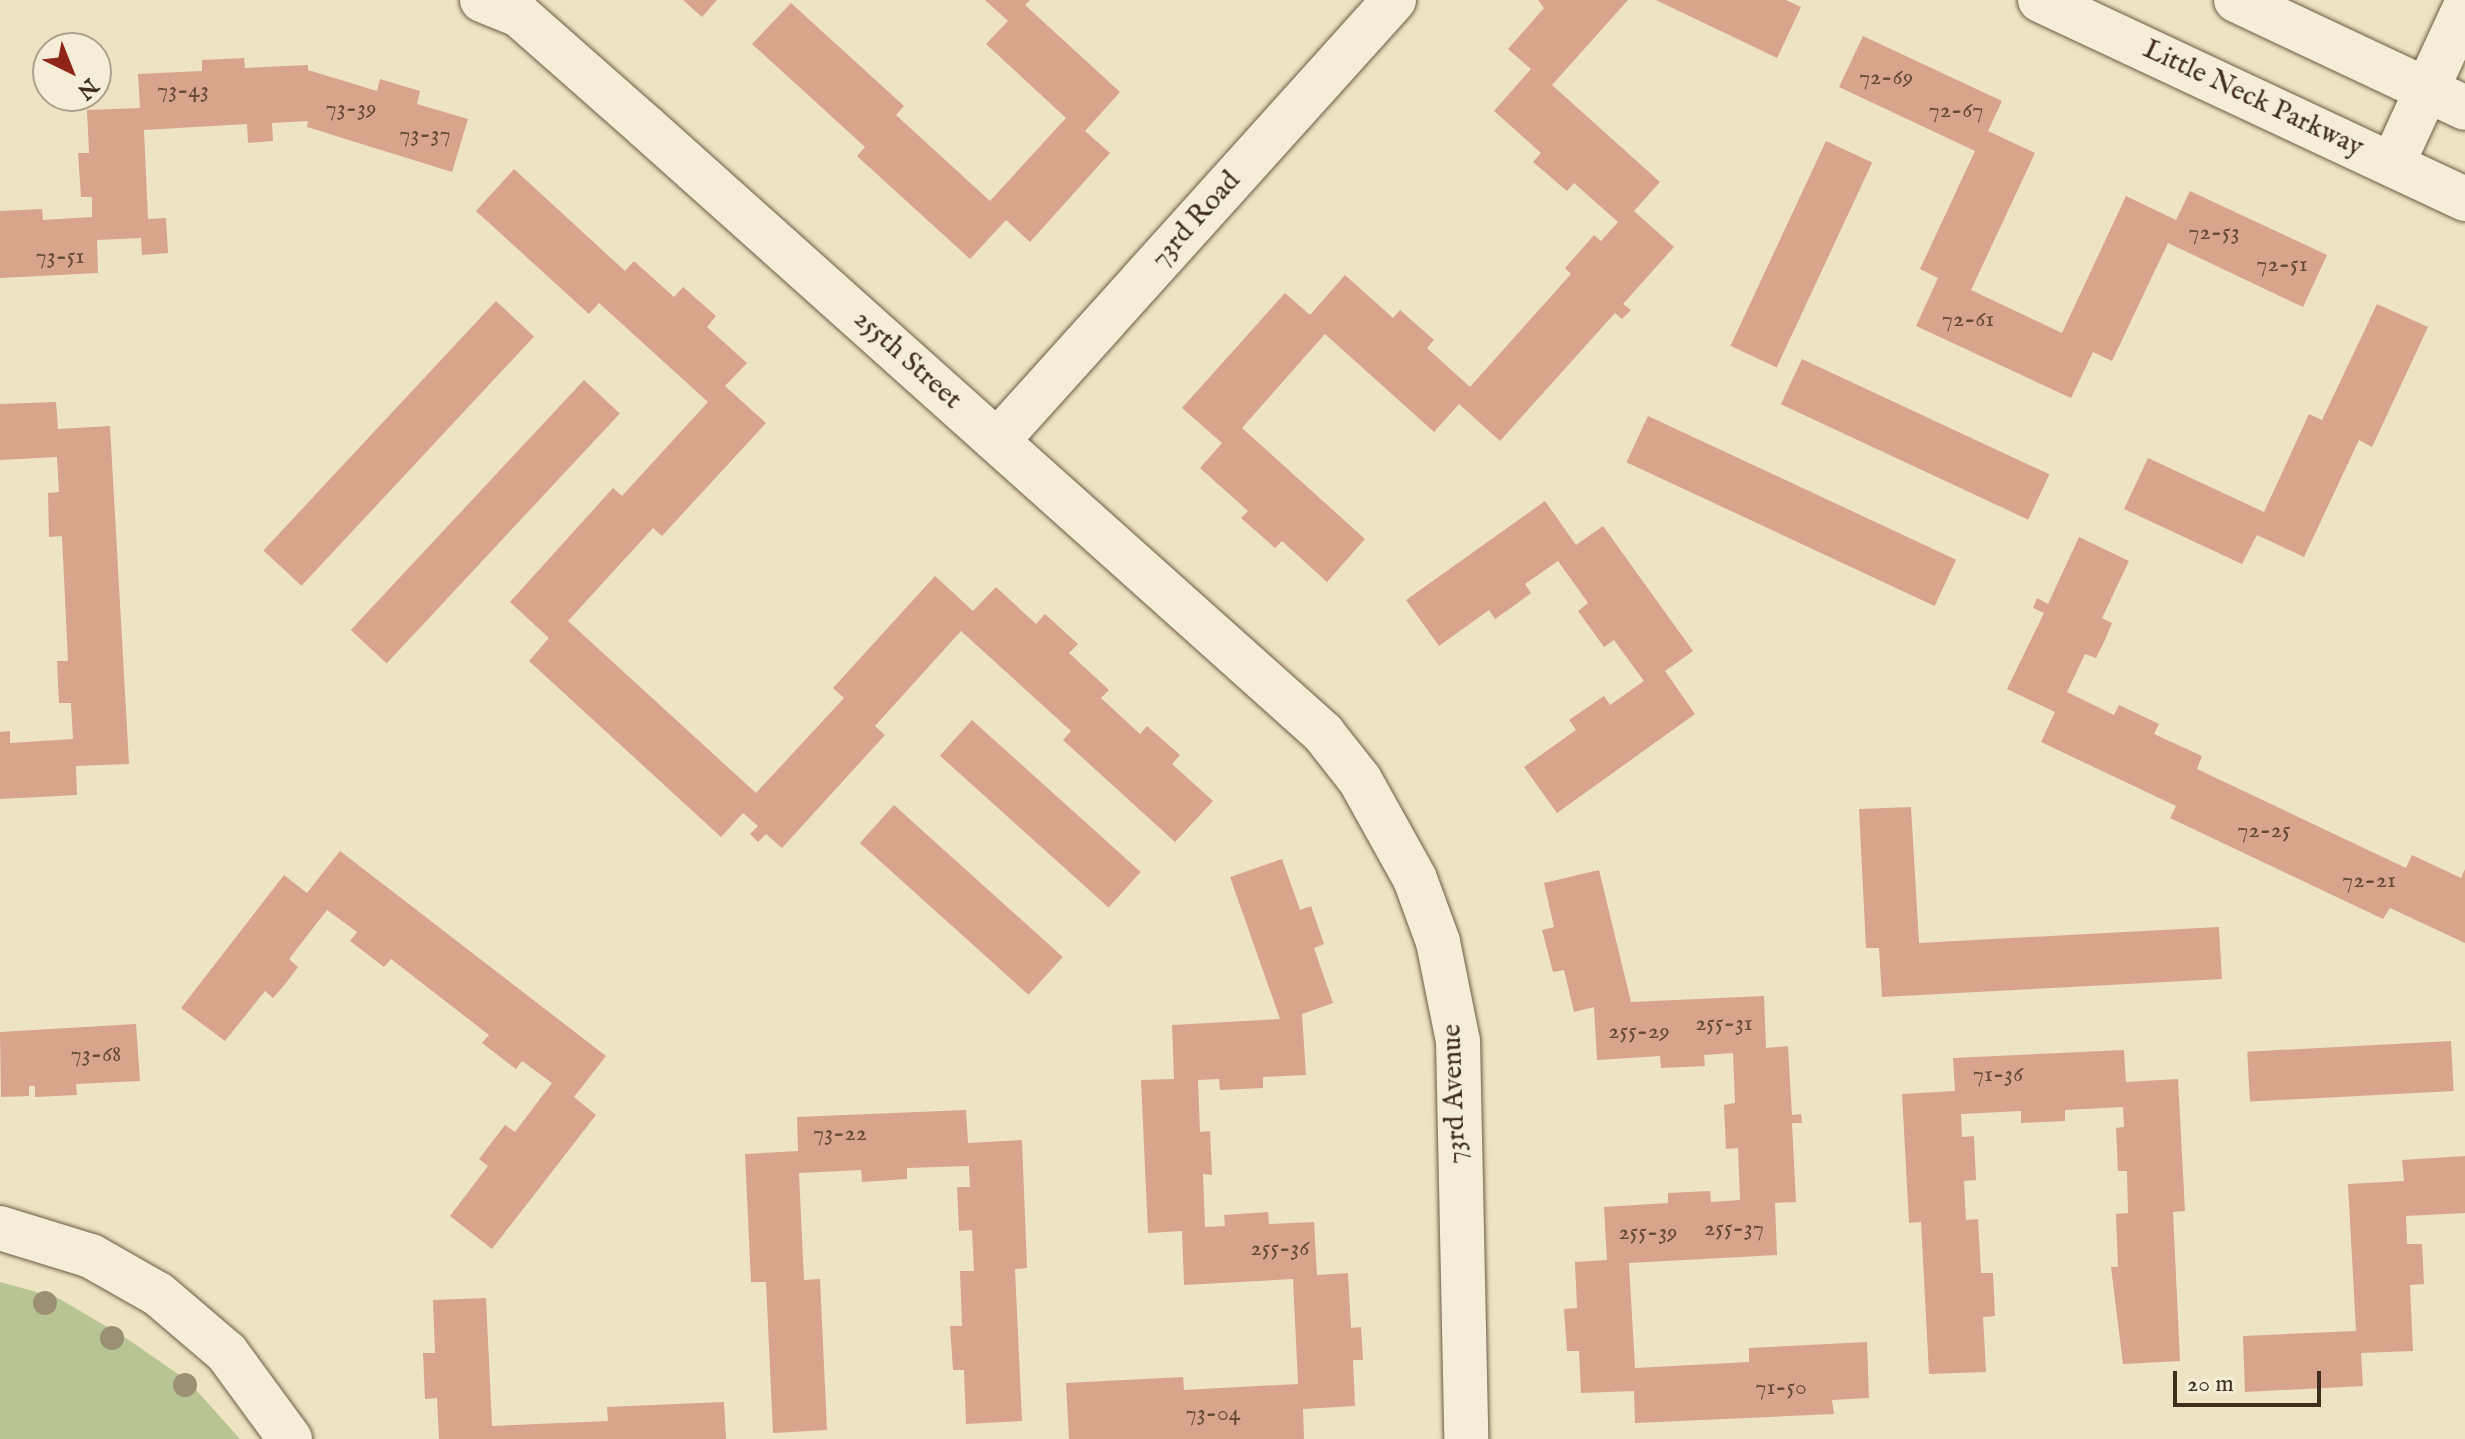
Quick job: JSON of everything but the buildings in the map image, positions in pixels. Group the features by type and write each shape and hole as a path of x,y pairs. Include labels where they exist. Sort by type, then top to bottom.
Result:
{"street":[{"name":"255th Street","path":"482,0 519,15 1323,733"},
{"name":"73rd Road","path":"998,440 1394,0"},
{"name":"Little Neck Parkway","path":"2040,0 2465,199"},
{"path":"2236,0 2465,108"},
{"path":"2393,163 2465,7"},
{"name":"73rd Avenue","path":"1323,733 1360,780 1415,879 1438,942 1458,1041 1466,1439"},
{"path":"0,1228 91,1256 158,1294 227,1353 290,1439"}],"green space":[{"path":"0,1282 58,1298 126,1338 188,1381 240,1439 0,1439"}]}
